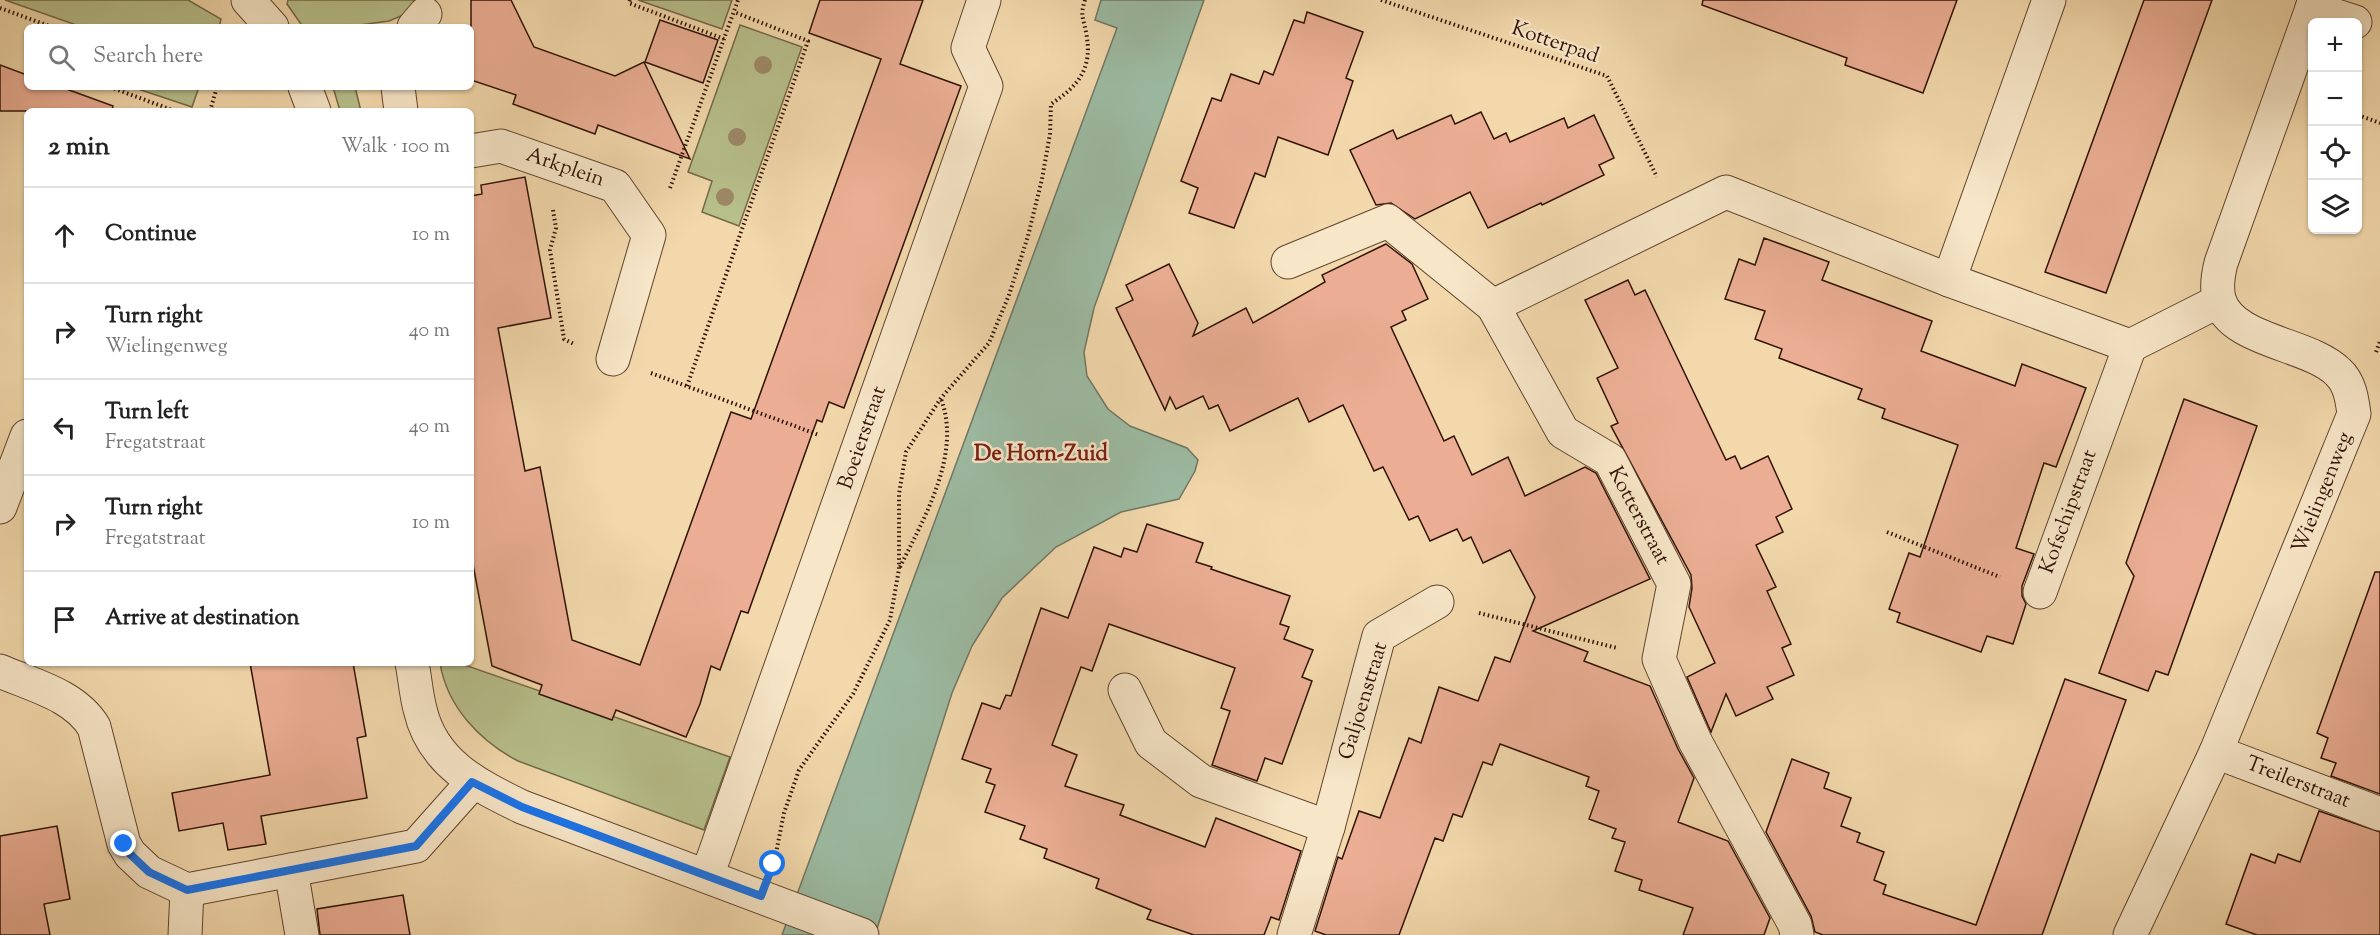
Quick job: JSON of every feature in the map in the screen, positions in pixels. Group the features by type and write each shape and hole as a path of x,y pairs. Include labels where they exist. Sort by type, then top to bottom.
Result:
{"street":[{"path":"248,0 269,24"},
{"name":"Boeierstraat","path":"707,876 986,86 968,48 984,0"},
{"path":"1949,280 2049,0"},
{"path":"1493,306 1726,192 1949,280 2130,346 2219,301 2217,282 2221,263 2314,4 2345,18"},
{"path":"2362,25 2380,31"},
{"path":"306,90 313,108"},
{"path":"398,90 401,108"},
{"name":"Arkplein","path":"474,150 501,146 615,186 649,236"},
{"name":"Kotterstraat","path":"1288,262 1388,221 1493,306 1563,432 1610,460 1674,584 1659,659"},
{"path":"613,359 649,236"},
{"name":"Wielingenweg","path":"2130,935 2216,752 2355,414 2351,392 2340,373 2323,360 2246,329 2229,316 2219,301"},
{"name":"Kofschipstraat","path":"2040,592 2130,346"},
{"path":"0,507 24,444"},
{"name":"Galjoenstraat","path":"1294,935 1328,827 1379,636 1437,602"},
{"path":"1659,659 1695,741 1795,925 1797,935"},
{"path":"413,666 420,710 429,735 447,760 472,782 522,807 862,935"},
{"path":"0,671 68,700 87,715 94,727 122,836 130,854 149,872 187,890 416,846 472,782"},
{"path":"1125,690 1151,743 1201,781 1328,827"},
{"name":"Treilerstraat","path":"2216,752 2380,814"},
{"path":"291,870 302,935"},
{"path":"185,935 187,890"}],"path":[{"path":"630,0 629,3 724,39"},
{"path":"649,236 678,170 738,0"},
{"path":"770,900 773,864 784,813 799,770 853,694 890,620 898,569 898,494 906,452 941,398 989,343 1009,295 1028,236 1042,179 1050,134 1051,104 1073,89 1087,63 1089,48 1080,13 1085,0"},
{"name":"Kotterpad","path":"1381,0 1607,76 1676,216"},
{"path":"0,8 44,24"},
{"path":"687,386 808,41 734,12"},
{"path":"118,90 167,108"},
{"path":"211,108 216,90"},
{"path":"2362,116 2380,123"},
{"path":"545,161 556,228 550,250 564,339 859,450"},
{"path":"898,569 924,519 941,473 948,426 941,398"},
{"name":"Kofschipstraat","path":"1887,532 2040,592"},
{"path":"1437,602 1659,659"}],"shaded area":[{"path":"5,0 188,0 221,19 220,24 73,24"},
{"path":"288,0 421,0 418,9 389,21 367,24 301,24 287,4"},
{"path":"638,0 732,0 722,29"},
{"path":"1101,0 1204,0 1094,308 1084,352 1087,376 1108,409 1130,426 1187,448 1198,460 1195,471 1179,499 1121,512 1056,547 1002,598 972,646 952,693 875,935 782,935 1117,28 1095,20"},
{"path":"740,25 802,47 739,226 702,212 712,181 688,172"},
{"path":"141,90 198,90 192,107"},
{"path":"334,90 356,90 360,108 339,108"},
{"path":"441,666 468,666 730,757 704,830 518,761 504,753 478,733 467,721 450,694"}],"building":[{"path":"471,0 511,0 534,47 615,76 644,62 690,159 598,125 595,134 513,104 516,95 474,81 474,24 471,24"},
{"path":"820,0 923,0 900,64 961,86 844,408 829,402 822,422 817,420 748,613 741,611 720,670 711,666 700,704 686,737 616,710 612,720 539,694 542,685 492,666 474,570 474,195 482,194 481,185 525,177 551,318 498,328 525,471 540,467 572,640 640,665 731,412 751,419 881,59 809,33"},
{"path":"1703,0 1957,0 1923,93 1845,65 1847,58 1702,5"},
{"path":"2144,0 2212,0 2106,293 2045,272"},
{"path":"1307,12 1363,32 1346,78 1353,81 1328,155 1278,137 1265,177 1255,173 1234,228 1189,213 1198,188 1181,181 1212,98 1221,101 1231,74 1259,84 1264,71 1273,75 1294,20 1304,23"},
{"path":"660,20 718,40 703,83 645,62"},
{"path":"0,65 24,74 24,90 69,90 113,106 113,108 24,108 24,111 0,111"},
{"path":"1481,112 1494,139 1506,133 1510,142 1564,118 1568,128 1594,115 1614,158 1599,165 1604,175 1488,228 1470,192 1415,219 1391,203 1376,205 1350,150 1393,130 1397,139 1451,115 1455,124"},
{"path":"1764,238 1829,262 1822,280 1932,321 1921,351 2015,386 2022,364 2086,388 2056,467 2044,463 2016,548 2034,554 2022,586 2022,596 2026,604 2013,644 1987,636 1981,652 1897,622 1900,613 1889,609 1909,553 1920,557 1958,445 1882,418 1885,409 1858,399 1862,389 1779,358 1782,349 1755,339 1765,311 1725,299 1739,259 1755,265"},
{"path":"1386,244 1412,264 1428,299 1402,311 1406,320 1391,327 1444,441 1454,436 1472,475 1508,457 1525,496 1585,467 1596,473 1650,579 1533,631 1588,652 1584,661 1650,686 1678,749 1694,778 1678,822 1728,841 1770,918 1764,935 1683,935 1693,908 1639,890 1642,880 1615,871 1625,842 1612,838 1616,829 1589,819 1599,791 1586,786 1589,777 1500,744 1492,765 1483,762 1462,817 1453,814 1443,841 1435,838 1399,935 1326,935 1315,931 1338,857 1342,859 1359,811 1380,818 1409,738 1421,743 1439,687 1478,701 1495,657 1510,662 1535,597 1510,550 1483,563 1471,537 1463,541 1457,529 1430,541 1418,516 1409,520 1383,467 1374,471 1343,405 1309,422 1298,398 1230,431 1218,405 1209,409 1203,396 1176,409 1170,397 1165,410 1116,308 1133,300 1126,285 1169,264 1198,323 1193,336 1246,308 1253,323 1325,282 1322,275"},
{"path":"1628,280 1635,295 1645,290 1726,460 1735,456 1741,469 1768,456 1792,509 1776,517 1783,532 1756,545 1776,587 1767,591 1791,644 1782,648 1794,675 1767,687 1773,699 1736,716 1726,694 1711,732 1687,677 1715,663 1689,607 1692,588 1691,575 1611,426 1618,423 1597,378 1618,368 1585,300"},
{"path":"2184,399 2257,426 2168,675 2156,671 2148,691 2099,673 2134,576 2126,563"},
{"path":"1147,524 1203,543 1196,562 1290,596 1280,624 1289,627 1284,639 1313,650 1302,677 1312,681 1282,764 1265,758 1257,781 1212,765 1230,711 1221,708 1235,668 1109,624 1092,671 1081,667 1052,745 1077,755 1065,786 1124,805 1120,815 1205,847 1216,818 1301,851 1279,920 1271,917 1264,935 1194,935 1147,919 1151,910 1096,888 1099,879 1044,858 1047,849 1020,839 1025,826 985,812 995,785 986,782 991,769 962,759 982,703 1000,709 1006,695 1011,696 1041,608 1068,618 1094,547 1121,557 1124,548 1137,552"},
{"path":"2375,572 2380,572 2380,794 2331,776 2336,763 2321,758 2328,738 2317,733"},
{"path":"251,666 354,666 366,736 357,738 367,798 261,816 266,844 228,850 223,823 179,831 172,793 270,775"},
{"path":"2065,679 2126,700 2042,935 1823,935 1815,932 1811,916 1766,832 1792,759 1829,773 1824,788 1851,798 1841,826 1860,833 1857,842 1884,852 1874,880 1886,885 1883,894 1976,925"},
{"path":"2319,811 2380,832 2380,935 2257,935 2226,924 2251,854 2275,863 2278,854 2300,862"},
{"path":"57,826 70,899 44,904 50,935 0,935 0,836"},
{"path":"403,895 410,935 320,935 317,909"}],"district":[{"name":"De Horn-Zuid","path":"1041,455"}],"route":[{"path":"124,844 130,854 149,872 187,890 416,846 472,782 522,807 761,896 773,864"}]}
